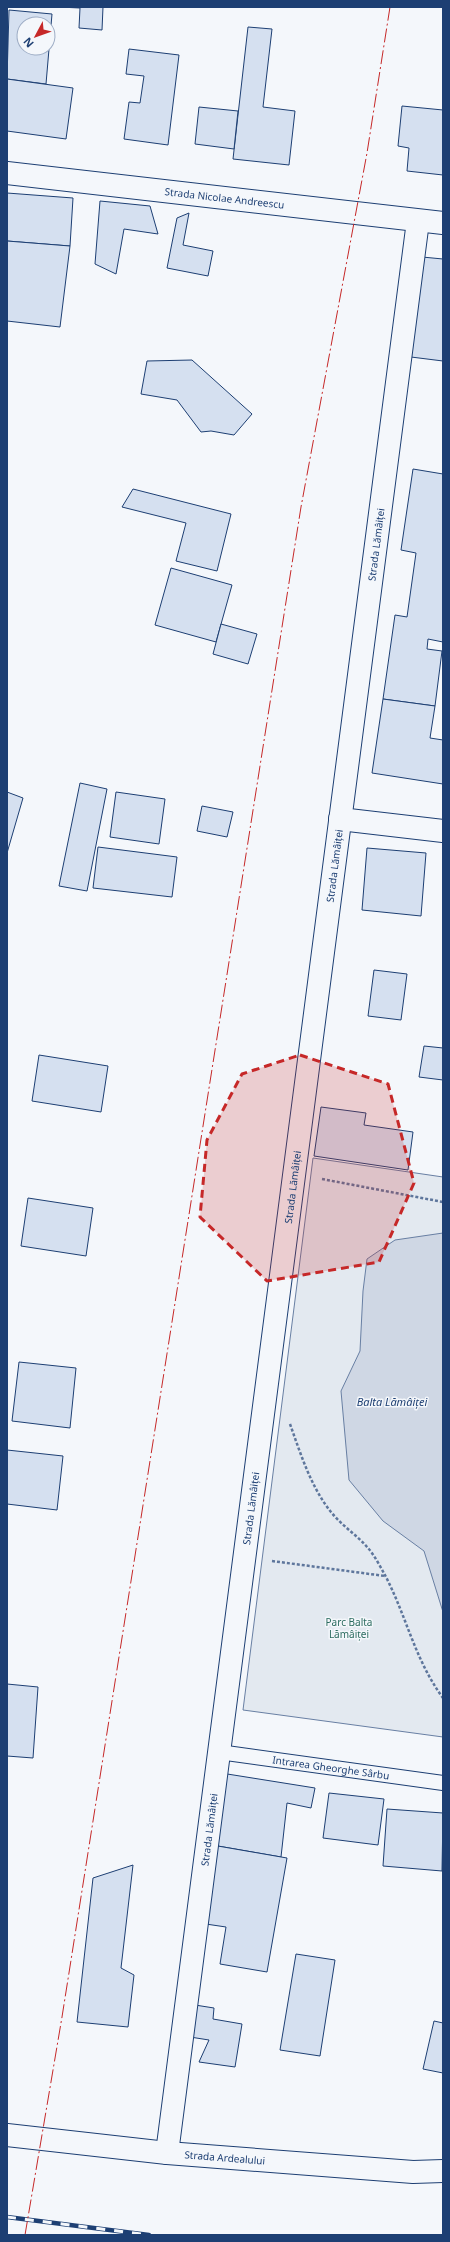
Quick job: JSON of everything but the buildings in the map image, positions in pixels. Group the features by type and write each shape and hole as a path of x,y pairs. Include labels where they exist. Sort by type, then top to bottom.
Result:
{"street":[{"name":"Strada Nicolae Andreescu","path":"7,173 443,223"},
{"name":"Strada Lămâiței","path":"167,2153 418,221"},
{"path":"340,819 443,831"},
{"name":"Strada Ardealului","path":"7,2135 167,2153 413,2172 443,2171"}],"lane":[{"name":"Intrarea Gheorghe Sârbu","path":"219,1752 443,1783"}],"path":[{"path":"294,1173 443,1202"},
{"path":"288,1418 303,1461 320,1497 332,1513 369,1549 386,1576 407,1624 417,1655 443,1698"},
{"path":"244,1557 386,1576"}],"highlighted area":[{"path":"300,1055 388,1084 414,1183 379,1262 267,1281 200,1217 207,1140 242,1074"}],"green space":[{"name":"Parc Balta Lămâiței","path":"313,1158 443,1177 443,1737 243,1710"}],"water":[{"name":"Balta Lămâiței","path":"443,1233 443,1612 424,1551 383,1521 349,1480 341,1391 360,1351 363,1291 367,1259 395,1240"}],"railway":[{"path":"7,2217 149,2235"}],"power":[{"path":"25,2235 62,2017 301,507 367,153 390,7"}]}
